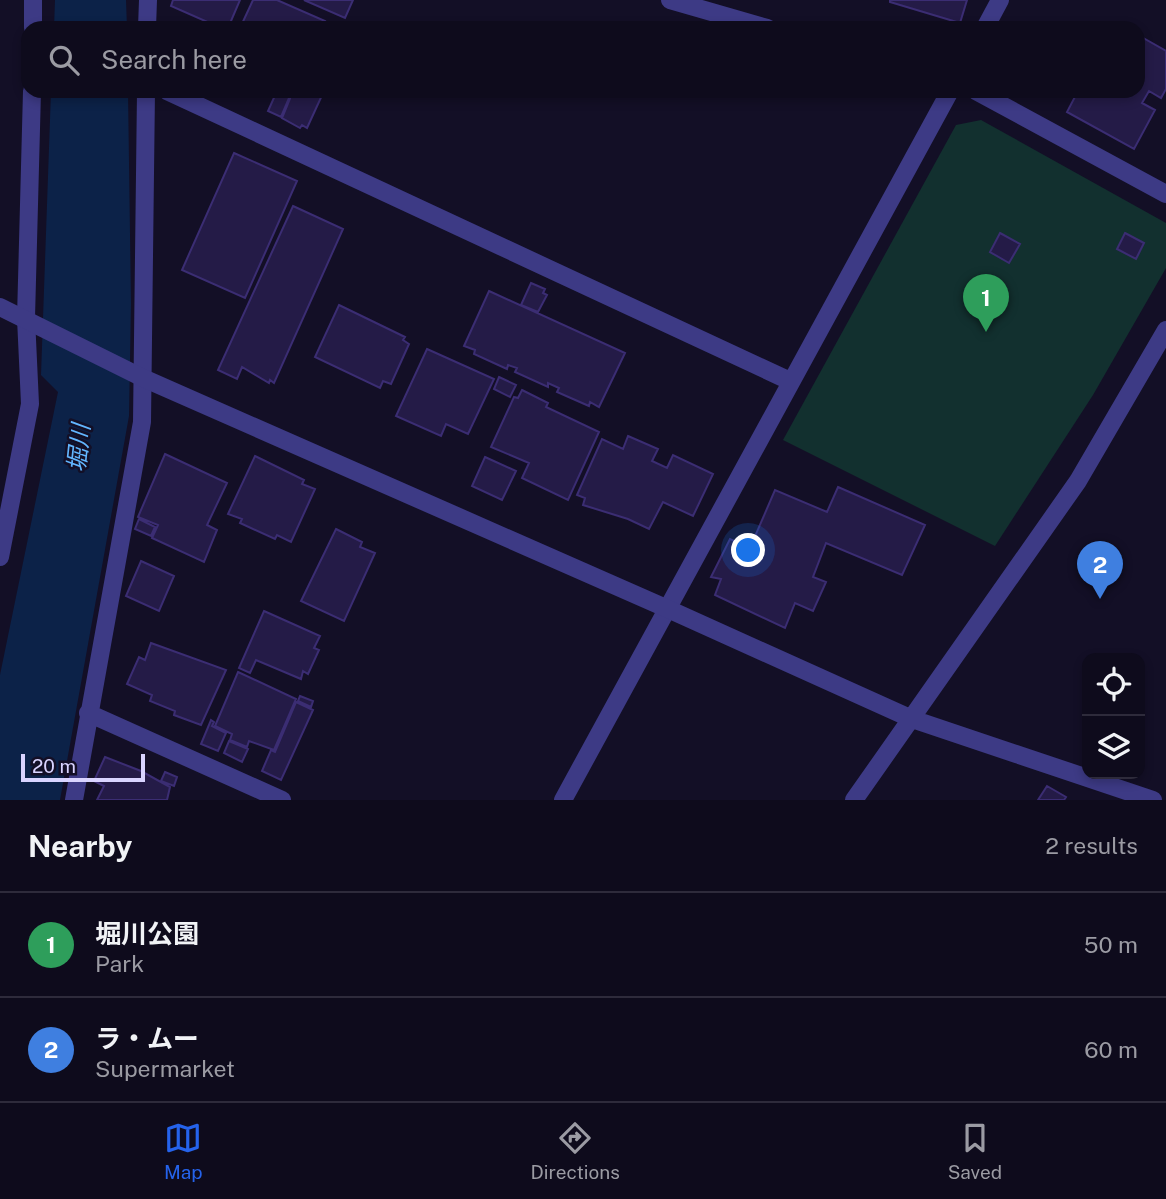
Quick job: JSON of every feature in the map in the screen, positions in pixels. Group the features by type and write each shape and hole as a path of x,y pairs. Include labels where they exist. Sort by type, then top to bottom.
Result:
{"street":[{"path":"33,0 33,21"},
{"path":"147,21 148,0"},
{"path":"670,0 743,21"},
{"path":"989,21 1000,0"},
{"path":"0,557 30,404 26,318 32,98"},
{"path":"74,800 142,422 146,98"},
{"path":"182,98 790,381"},
{"path":"563,800 946,98"},
{"path":"989,98 1166,194"},
{"path":"0,307 143,378 912,719 1153,800"},
{"path":"854,800 1078,481 1166,330"},
{"path":"88,713 282,800"}],"green space":[{"path":"981,120 1166,223 1166,268 1093,395 995,546 783,440 956,125"}],"water":[{"path":"55,0 126,0 127,21 54,21"},
{"name":"堀川","path":"51,98 128,98 131,304 129,416 60,800 0,800 0,675 58,392 41,375"}],"building":[{"path":"173,0 240,0 231,21 205,21 171,6"},
{"path":"253,0 277,0 325,21 243,21"},
{"path":"304,0 353,0 345,18"},
{"path":"890,0 967,0 961,21"},
{"path":"1145,39 1166,51 1166,89 1161,98 1149,91 1145,98"},
{"path":"274,98 289,98 281,117 268,111"},
{"path":"290,98 321,98 307,128 302,125 300,128 282,118"},
{"path":"1074,98 1145,98 1142,103 1155,110 1134,149 1067,112"},
{"path":"234,153 297,181 245,298 182,270"},
{"path":"293,206 343,229 274,383 270,380 269,383 242,367 237,379 218,370"},
{"path":"1000,233 1020,244 1009,263 990,252"},
{"path":"1125,233 1144,243 1136,259 1117,249"},
{"path":"531,283 545,289 543,293 547,295 538,312 521,305"},
{"path":"489,291 625,353 599,407 590,402 589,406 557,392 559,388 548,383 548,387 515,372 517,368 508,365 507,369 474,354 475,350 464,346"},
{"path":"339,305 405,337 403,340 409,344 391,384 383,381 380,388 315,357"},
{"path":"427,349 494,379 468,434 446,424 441,436 396,416"},
{"path":"499,377 516,385 510,397 494,389"},
{"path":"522,390 548,403 546,407 599,432 568,500 522,478 529,463 491,447 514,397 518,398"},
{"path":"628,436 658,449 652,461 667,468 673,455 713,474 693,516 663,502 649,529 628,519 583,505 585,498 577,495 602,439 623,449"},
{"path":"165,454 227,483 207,525 217,530 204,562 152,538 158,525 138,517"},
{"path":"255,456 304,480 302,484 315,489 291,542 277,535 275,539 240,523 242,519 228,514"},
{"path":"485,457 516,471 502,500 472,486"},
{"path":"838,487 925,525 902,575 826,543 813,577 826,582 813,611 795,603 785,628 715,595 721,579 711,577 730,539 750,548 775,490 827,512"},
{"path":"139,519 155,527 151,536 135,529"},
{"path":"336,529 362,542 360,547 375,553 344,621 301,601"},
{"path":"141,561 174,576 159,611 126,596"},
{"path":"264,611 320,636 314,648 319,650 308,674 303,671 301,679 256,660 250,673 239,668"},
{"path":"151,643 226,670 201,725 174,715 175,711 150,701 152,695 127,684 139,657 145,660"},
{"path":"238,672 296,699 274,750 249,741 247,747 230,740 232,734 215,726"},
{"path":"300,696 313,701 311,707 298,701"},
{"path":"296,702 313,710 281,780 262,771 271,750 275,752"},
{"path":"211,720 214,722 212,726 226,733 218,751 201,744"},
{"path":"229,741 248,749 242,762 224,753"},
{"path":"105,757 141,771 170,787 167,800 97,800 104,786 94,781"},
{"path":"165,772 177,777 174,786 161,781"},
{"path":"1047,786 1066,797 1064,800 1038,800"}],"place":[{"name":"堀川公園","path":"986,332"},
{"name":"ラ・ムー","path":"1100,599"}]}
